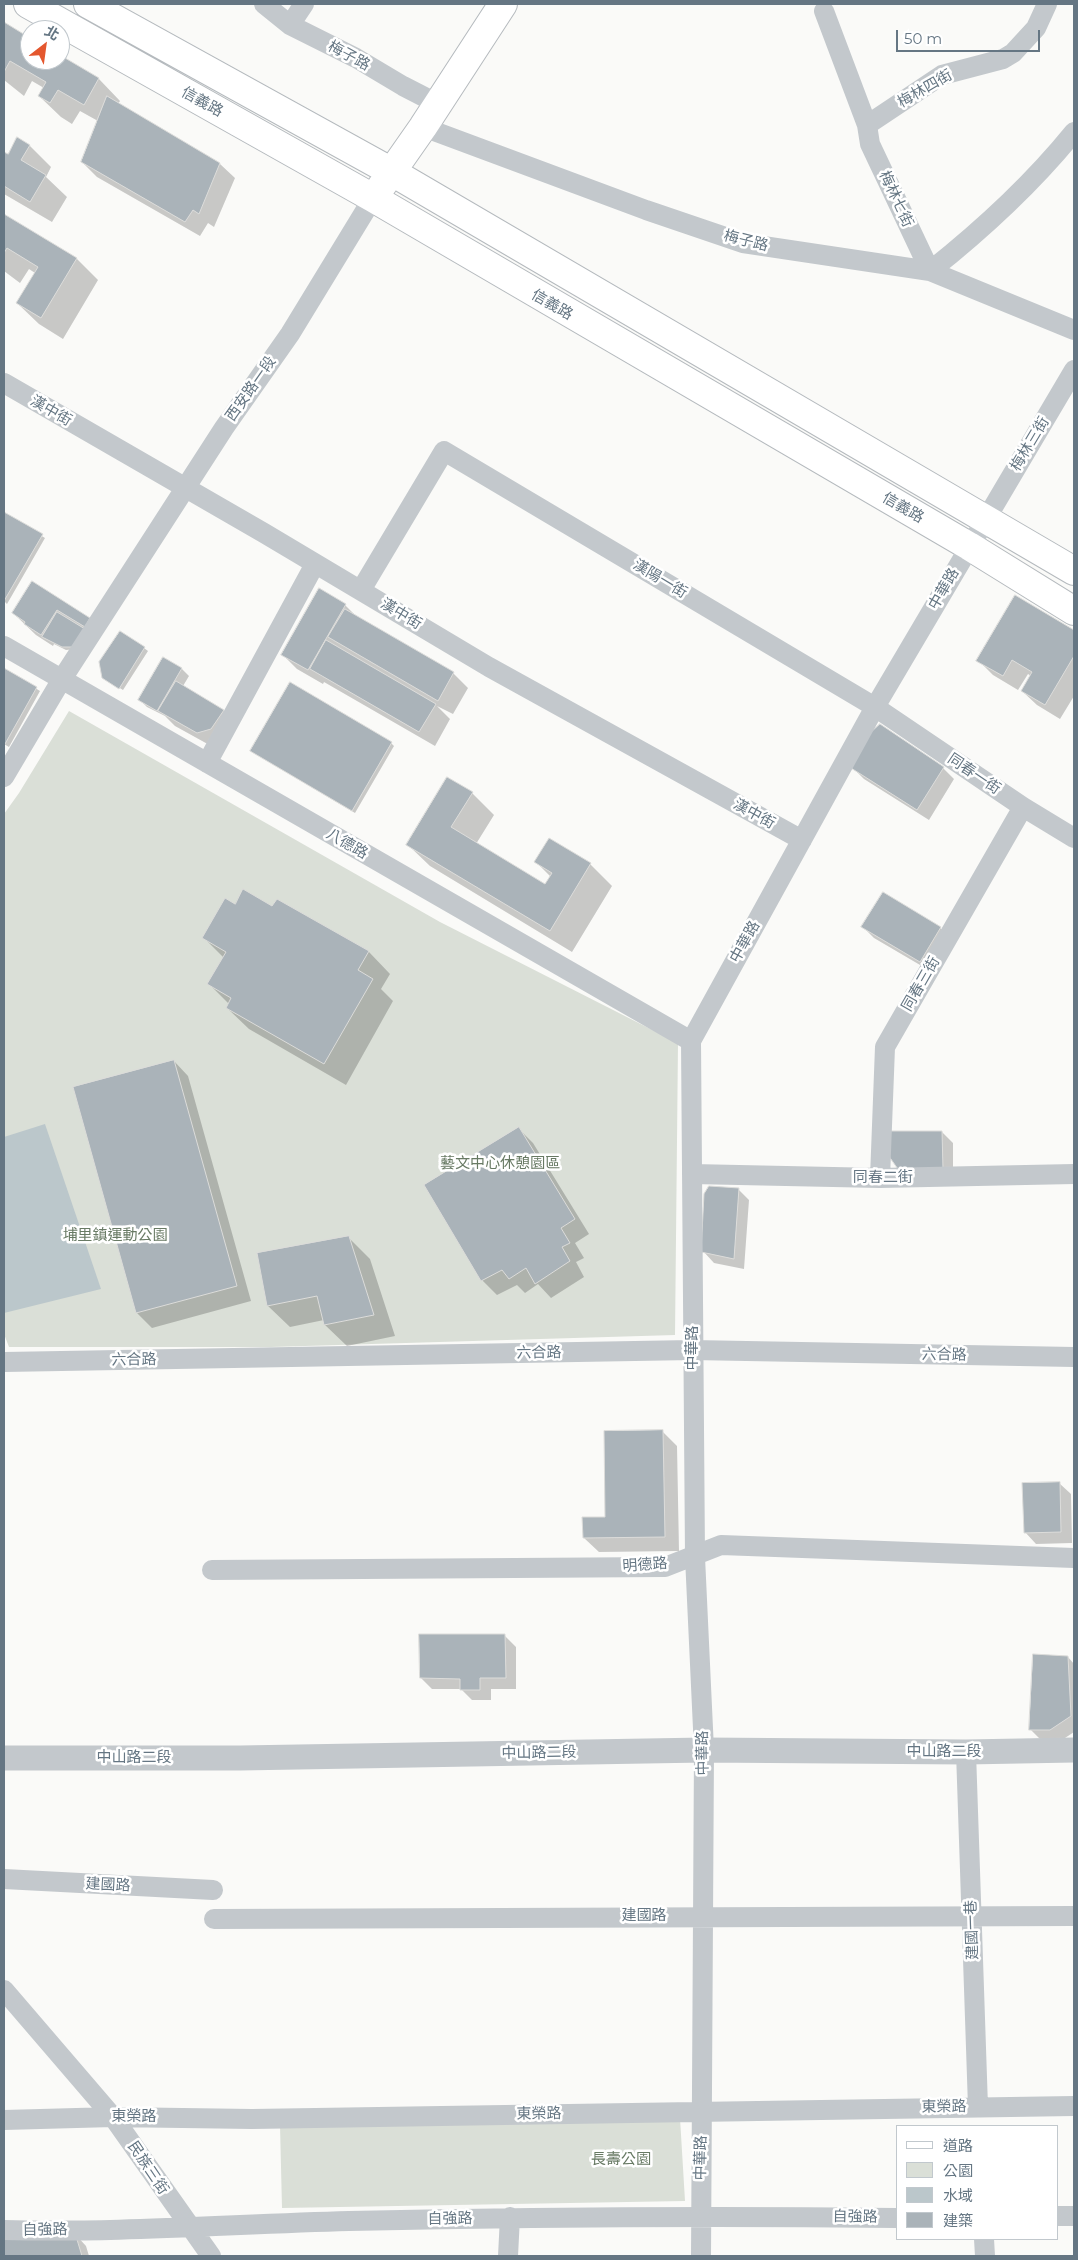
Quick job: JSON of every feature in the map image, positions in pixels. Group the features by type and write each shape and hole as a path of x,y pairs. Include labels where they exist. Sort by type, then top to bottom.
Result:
{"main road":[{"name":"信義路","path":"28,4 373,198 970,546 1074,610"},
{"name":"信義路","path":"88,4 392,172 986,517 1074,571"},
{"name":"西安路一段","path":"373,198 423,127 503,4"}],"street":[{"name":"梅子路","path":"264,4 290,25 356,58 438,104"},
{"path":"290,25 304,4"},
{"name":"梅林四街","path":"867,125 942,75 1003,59 1013,53 1036,28 1047,4"},
{"name":"梅林七街","path":"824,11 867,125 870,144 930,271"},
{"name":"梅子路","path":"423,127 646,210 743,243 930,271 1074,330"},
{"path":"930,271 971,238 1024,190 1074,132"},
{"name":"西安路一段","path":"4,777 62,679 224,428 290,334 373,198"},
{"name":"梅林三街","path":"986,517 1074,370"},
{"name":"漢中街","path":"4,383 361,590 489,667 802,840"},
{"name":"漢陽一街","path":"361,590 444,451 875,707"},
{"name":"中華路","path":"701,2256 704,1750 695,1556 691,1041 875,707 986,517"},
{"path":"208,763 315,564"},
{"name":"八德路","path":"4,646 691,1041"},
{"name":"同春一街","path":"875,707 1023,807 1074,838"},
{"name":"同春三街","path":"880,1178 885,1047 1023,807"},
{"name":"同春二街","path":"692,1174 880,1178 1074,1174"},
{"name":"六合路","path":"4,1362 692,1350 1074,1358"},
{"name":"明德路","path":"212,1570 665,1567 720,1545 1074,1558"},
{"name":"中山路二段","path":"4,1758 240,1758 704,1750 966,1752 1074,1750"},
{"name":"建國一巷","path":"966,1752 978,2107"},
{"name":"建國路","path":"4,1879 213,1890"},
{"name":"建國路","path":"214,1918 1074,1916"},
{"name":"民族三街","path":"4,1990 113,2116 189,2228 211,2256"},
{"name":"東榮路","path":"4,2120 113,2116 252,2119 1074,2106"},
{"path":"1058,2216 1074,2216"},
{"path":"508,2256 510,2217"},
{"name":"自強路","path":"4,2230 189,2228 261,2224 510,2217 896,2218"},
{"path":"984,2240 985,2256"}],"green space":[{"path":"69,711 440,922 678,1043 675,1335 271,1347 9,1347 4,1334 4,814"},
{"name":"長壽公園","path":"680,2118 685,2201 282,2208 280,2125"}],"water":[{"path":"45,1124 101,1289 4,1313 4,1137"}],"building":[{"path":"4,22 20,32 20,67 10,61 4,72"},
{"path":"70,61 99,78 84,105 58,90 50,103 38,96 46,82 25,70 70,70"},
{"path":"107,96 220,163 199,214 193,210 185,222 81,162"},
{"path":"17,137 30,145 21,160 46,175 30,202 4,186 4,152 8,154"},
{"path":"4,214 77,258 41,318 16,303 38,267 7,248 4,253"},
{"path":"4,512 43,534 4,601"},
{"path":"32,581 90,618 85,627 57,610 41,635 24,624 25,622 12,613"},
{"path":"319,588 346,604 308,670 281,655"},
{"path":"1015,595 1074,630 1074,656 1045,705 1021,691 1032,672 1012,660 1003,676 976,661"},
{"path":"345,609 454,672 438,701 328,637"},
{"path":"57,612 85,629 73,647 62,647 42,637"},
{"path":"120,631 145,647 119,689 102,678 99,662"},
{"path":"326,640 436,704 419,732 310,669"},
{"path":"163,657 182,668 157,711 138,700"},
{"path":"4,668 37,687 5,744 4,744"},
{"path":"176,681 224,710 211,729 197,733 158,711"},
{"path":"290,682 392,742 352,811 250,751"},
{"path":"880,724 944,767 917,810 851,768 867,736"},
{"path":"447,777 473,792 451,827 545,884 552,873 534,862 549,838 591,863 550,931 406,845"},
{"path":"243,889 272,906 277,899 369,951 358,970 373,979 324,1064 226,1008 231,998 207,984 226,952 202,938 225,898 235,904"},
{"path":"883,892 941,927 920,962 861,927"},
{"path":"174,1060 237,1286 136,1313 73,1087"},
{"path":"519,1127 575,1219 561,1228 570,1243 562,1247 570,1261 535,1284 526,1268 509,1279 502,1270 481,1281 424,1185"},
{"path":"887,1131 942,1131 943,1169 900,1172 886,1152"},
{"path":"709,1186 739,1188 734,1259 701,1252 704,1194"},
{"path":"349,1236 374,1315 324,1325 317,1296 267,1306 257,1253"},
{"path":"663,1430 665,1537 583,1538 582,1517 605,1517 604,1431"},
{"path":"1060,1482 1061,1532 1024,1533 1022,1483"},
{"path":"419,1634 505,1634 506,1678 480,1678 480,1690 460,1690 460,1679 420,1678"},
{"path":"1033,1654 1068,1656 1071,1716 1050,1730 1029,1730"},
{"path":"75,2233 82,2256 4,2256 4,2238"}],"park label":[{"name":"藝文中心休憩園區","path":"500,1164"},
{"name":"埔里鎮運動公園","path":"115,1236"}]}
